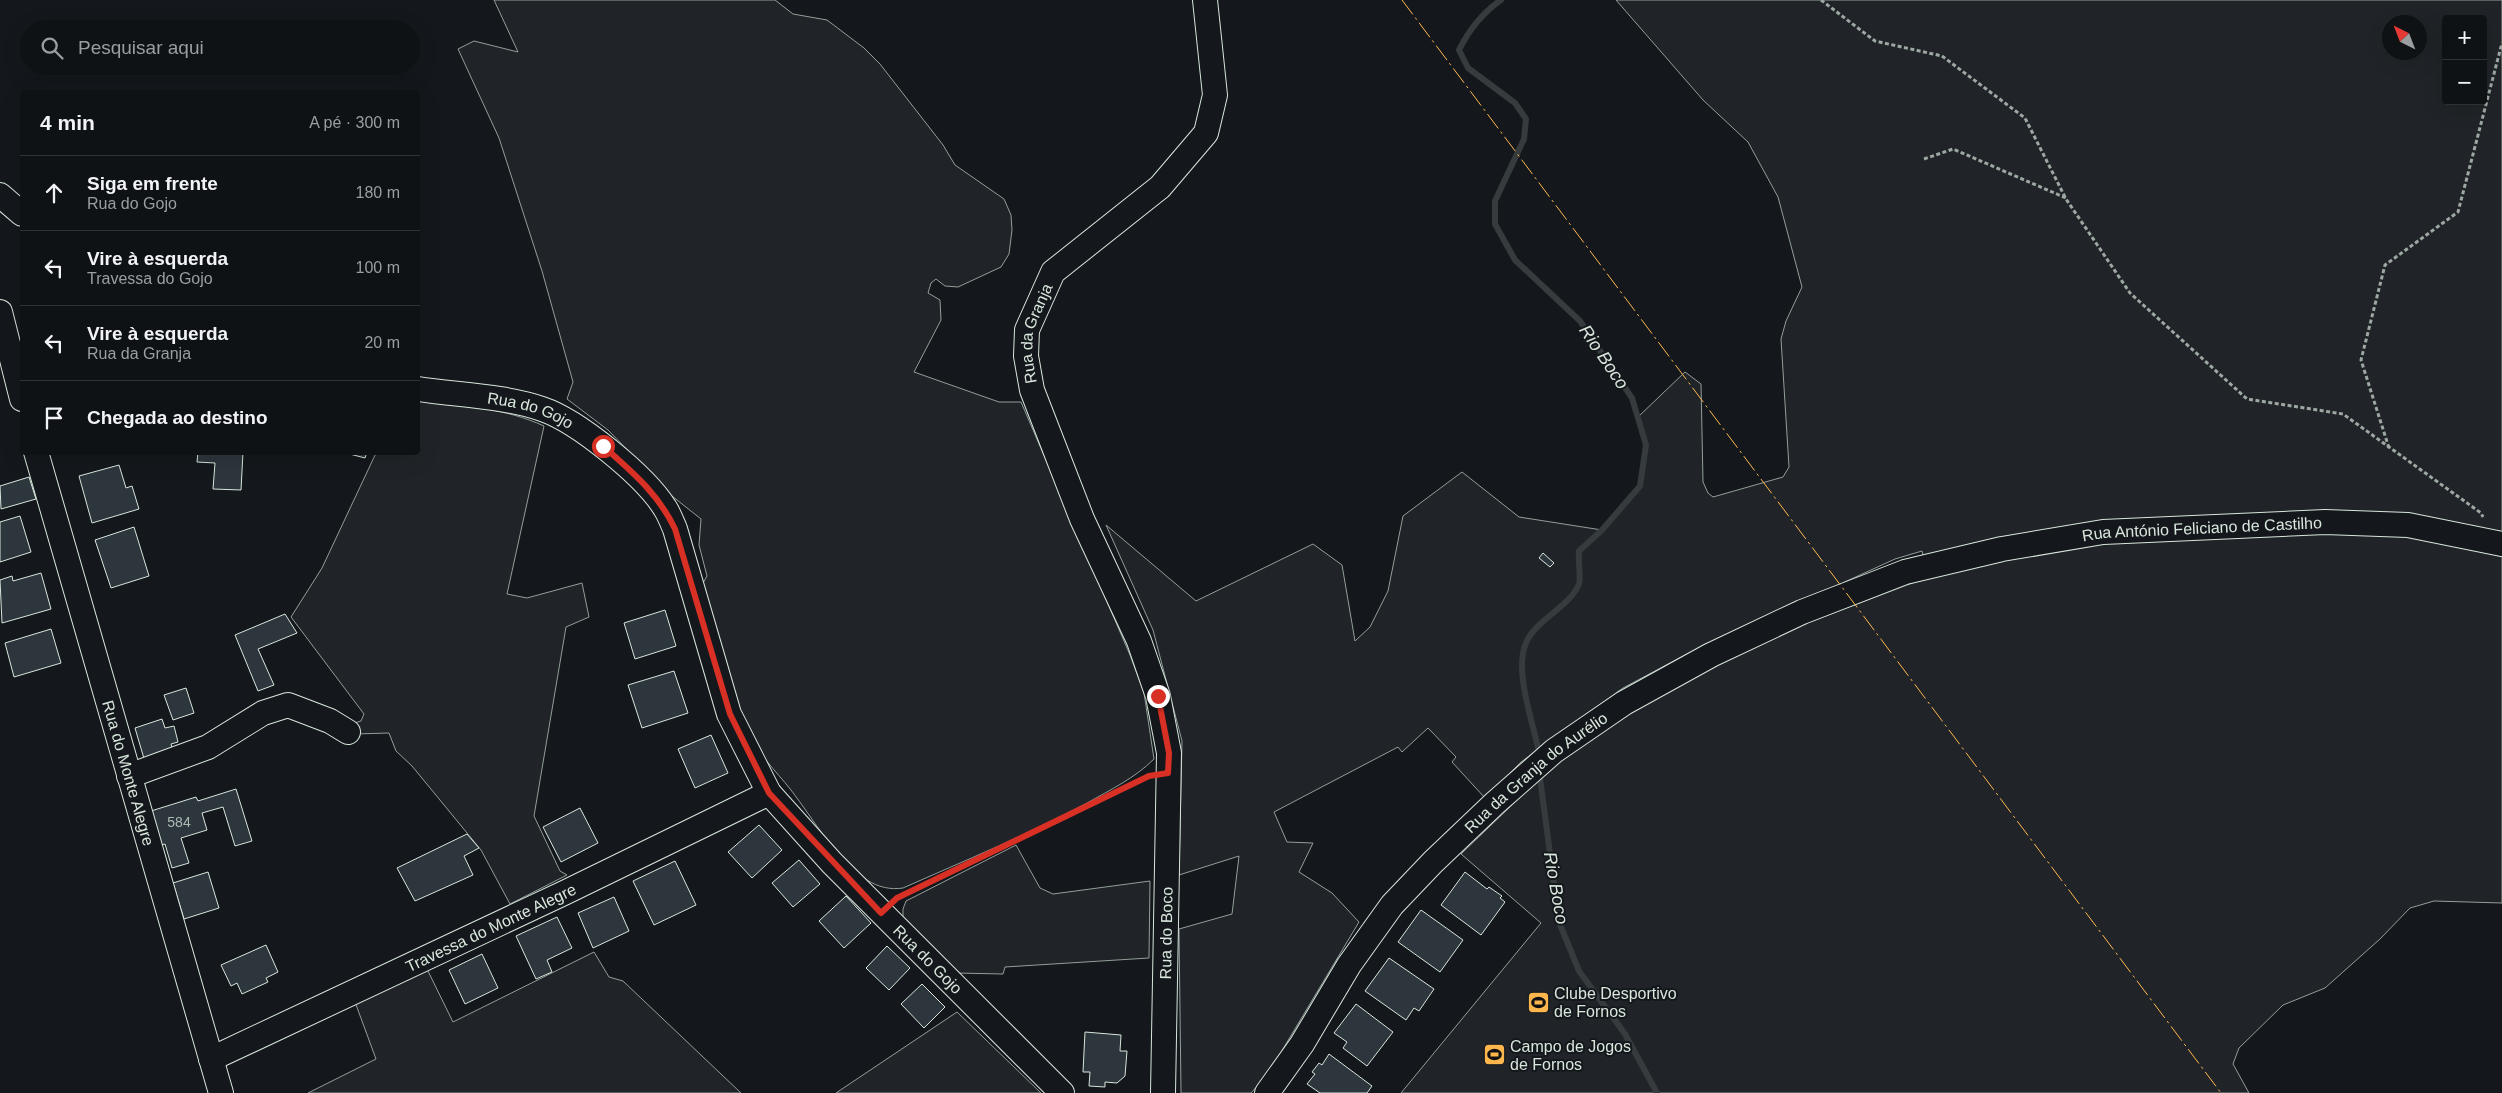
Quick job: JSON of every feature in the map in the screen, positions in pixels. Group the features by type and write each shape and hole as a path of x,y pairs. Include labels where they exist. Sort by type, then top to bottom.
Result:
{"street":[{"name":"Rua da Granja","path":"1168,773 1169,753 1158,696 1142,650 1082,519 1032,390 1026,356 1027,330 1053,272 1160,187 1206,133 1215,95 1205,0"},
{"path":"0,195 0,204"},
{"path":"0,195 20,212"},
{"path":"0,312 20,391"},
{"name":"Rua do Gojo","path":"420,389 542,409 568,422 603,446 649,489 665,508 675,529 730,714 769,793 881,913 1062,1093"},
{"name":"Rua do Monte Alegre","path":"37,455 221,1093"},
{"name":"Rua António Feliciano de Castilho","path":"1905,572 2002,550 2103,532 2324,522 2408,525 2500,543"},
{"name":"Rua da Granja do Aurélio","path":"1268,1093 1302,1044 1349,965 1392,905 1433,862 1495,803 1554,751 1624,703 1712,655 1802,612 1905,572"},
{"path":"129,776 208,747 232,730 263,713 288,705 330,721 348,732"},
{"name":"Rua do Boco","path":"1163,1093 1168,773"},
{"name":"Travessa do Monte Alegre","path":"211,1059 564,893 769,793"}],"path":[{"path":"1821,0 1875,41 1942,56 2025,118 2066,198 2130,294 2247,399 2343,414 2480,513 2500,543"},
{"path":"2389,449 2361,360 2385,266 2458,212 2502,43"},
{"path":"1924,159 1953,149 2066,198"},
{"path":"881,913 897,898 1149,776 1168,773"}],"shaded area":[{"path":"494,0 775,0 793,14 827,20 864,48 880,64 943,145 955,165 1004,199 1011,215 1012,230 1009,254 1001,267 958,287 945,286 936,279 931,283 928,293 940,300 941,320 914,372 999,402 1021,402 1130,655 1144,693 1154,759 1147,766 1087,803 1042,826 903,888 880,886 867,880 855,871 835,850 791,790 755,746 746,729 732,694 703,583 707,576 699,545 701,519 672,496 608,430 567,399 573,382 542,271 499,138 458,49 474,41 518,52"},
{"path":"1616,0 2502,0 2502,903 2434,901 2410,908 2380,939 2325,988 2283,1005 2239,1048 2233,1064 2249,1093 1401,1093 1541,923 1461,854 1540,778 1571,752 1651,700 1776,635 1928,577 1922,551 1895,559 1685,655 1623,688 1521,762 1485,798 1452,762 1456,757 1428,728 1402,752 1398,747 1274,812 1287,842 1313,843 1299,872 1332,893 1359,922 1268,1074 1251,1093 1181,1093 1179,929 1232,914 1239,856 1179,875 1182,741 1153,630 1106,525 1196,601 1313,544 1342,565 1355,641 1370,627 1388,591 1403,516 1462,472 1519,517 1602,530 1640,486 1646,445 1638,417 1685,372 1701,384 1703,482 1708,493 1713,497 1783,477 1789,467 1781,339 1786,321 1802,287 1778,197 1748,142 1703,100"},
{"path":"420,400 498,411 544,426 507,594 527,598 582,583 589,617 566,627 534,816 560,871 567,875 510,904 481,850 412,766 396,751 389,733 355,734 351,724 361,721 364,714 291,617 322,568 375,455 420,455"},
{"path":"1016,845 1040,888 1053,894 1150,881 1149,958 1005,967 1003,974 955,973 903,919 903,909 906,901"},
{"path":"594,952 609,977 623,981 741,1093 308,1093 376,1059 355,1002 427,969 453,1022"},
{"path":"957,1012 1041,1093 836,1093"}],"building":[{"path":"198,455 243,455 241,490 213,489 215,463 197,462"},
{"path":"354,455 366,455 365,458"},
{"path":"119,465 126,488 132,486 139,509 92,523 79,476"},
{"path":"29,477 36,499 1,509 0,486"},
{"path":"20,516 31,552 0,562 0,522"},
{"path":"134,527 149,576 111,588 95,540"},
{"path":"1543,553 1554,563 1550,567 1539,558"},
{"path":"41,573 51,609 2,623 0,580 12,576 13,581"},
{"path":"665,610 676,646 635,659 624,623"},
{"path":"285,614 297,633 258,649 274,685 258,691 235,635"},
{"path":"51,629 61,663 14,677 5,643"},
{"path":"674,671 688,713 642,728 628,685"},
{"path":"186,688 194,713 173,720 164,695"},
{"path":"162,719 165,728 174,726 178,742 171,744 174,753 145,762 135,728"},
{"path":"711,735 728,773 695,788 678,749"},
{"path":"236,789 252,841 235,846 223,807 202,813 207,830 181,838 189,863 172,868 165,844 161,845 151,811 196,797 198,801"},
{"path":"580,808 598,843 561,862 543,827"},
{"path":"759,825 782,850 752,878 728,852"},
{"path":"467,834 479,848 464,856 473,875 415,901 397,868"},
{"path":"799,860 820,884 793,907 772,883"},
{"path":"675,861 696,905 654,925 633,881"},
{"path":"208,872 219,908 184,919 173,883"},
{"path":"1465,872 1487,889 1489,887 1502,896 1500,898 1505,902 1481,935 1441,905"},
{"path":"846,896 871,923 844,948 819,921"},
{"path":"614,897 629,931 593,948 578,913"},
{"path":"1421,910 1463,940 1440,972 1398,942"},
{"path":"557,917 572,948 547,960 552,972 536,979 516,936"},
{"path":"266,945 278,972 266,978 268,982 242,994 237,983 231,986 221,965"},
{"path":"887,946 910,968 889,990 866,968"},
{"path":"482,954 498,988 465,1004 449,970"},
{"path":"1389,958 1434,989 1419,1011 1414,1008 1406,1020 1365,991"},
{"path":"922,984 945,1007 924,1028 901,1004"},
{"path":"1356,1004 1393,1032 1367,1066 1343,1048 1347,1042 1334,1033"},
{"path":"1085,1032 1121,1035 1120,1051 1127,1051 1125,1076 1117,1083 1105,1082 1105,1087 1089,1086 1090,1072 1083,1072"},
{"path":"1329,1054 1372,1086 1367,1093 1320,1093 1307,1084 1315,1074 1312,1072 1319,1063 1322,1065"}],"waterway":[{"name":"Rio Boco","path":"1501,0 1477,22 1459,50 1468,68 1515,103 1526,119 1524,139 1495,201 1495,224 1515,260 1580,321 1632,398 1646,445 1640,486 1602,530 1579,551 1580,582 1575,592 1561,607 1537,627 1526,643 1523,654 1523,680 1538,748"},
{"name":"Rio Boco","path":"1540,778 1559,922 1579,971 1625,1034 1657,1093"}],"power":[{"path":"1402,0 2221,1093"}],"place":[{"name":"Clube Desportivo de Fornos","path":"1538,1002"},
{"name":"Campo de Jogos de Fornos","path":"1494,1055"}],"route":[{"path":"603,446 632,472 665,508 675,529 730,714 769,793 832,863 881,913 897,898 1149,776 1168,773 1169,753 1158,696"}]}
